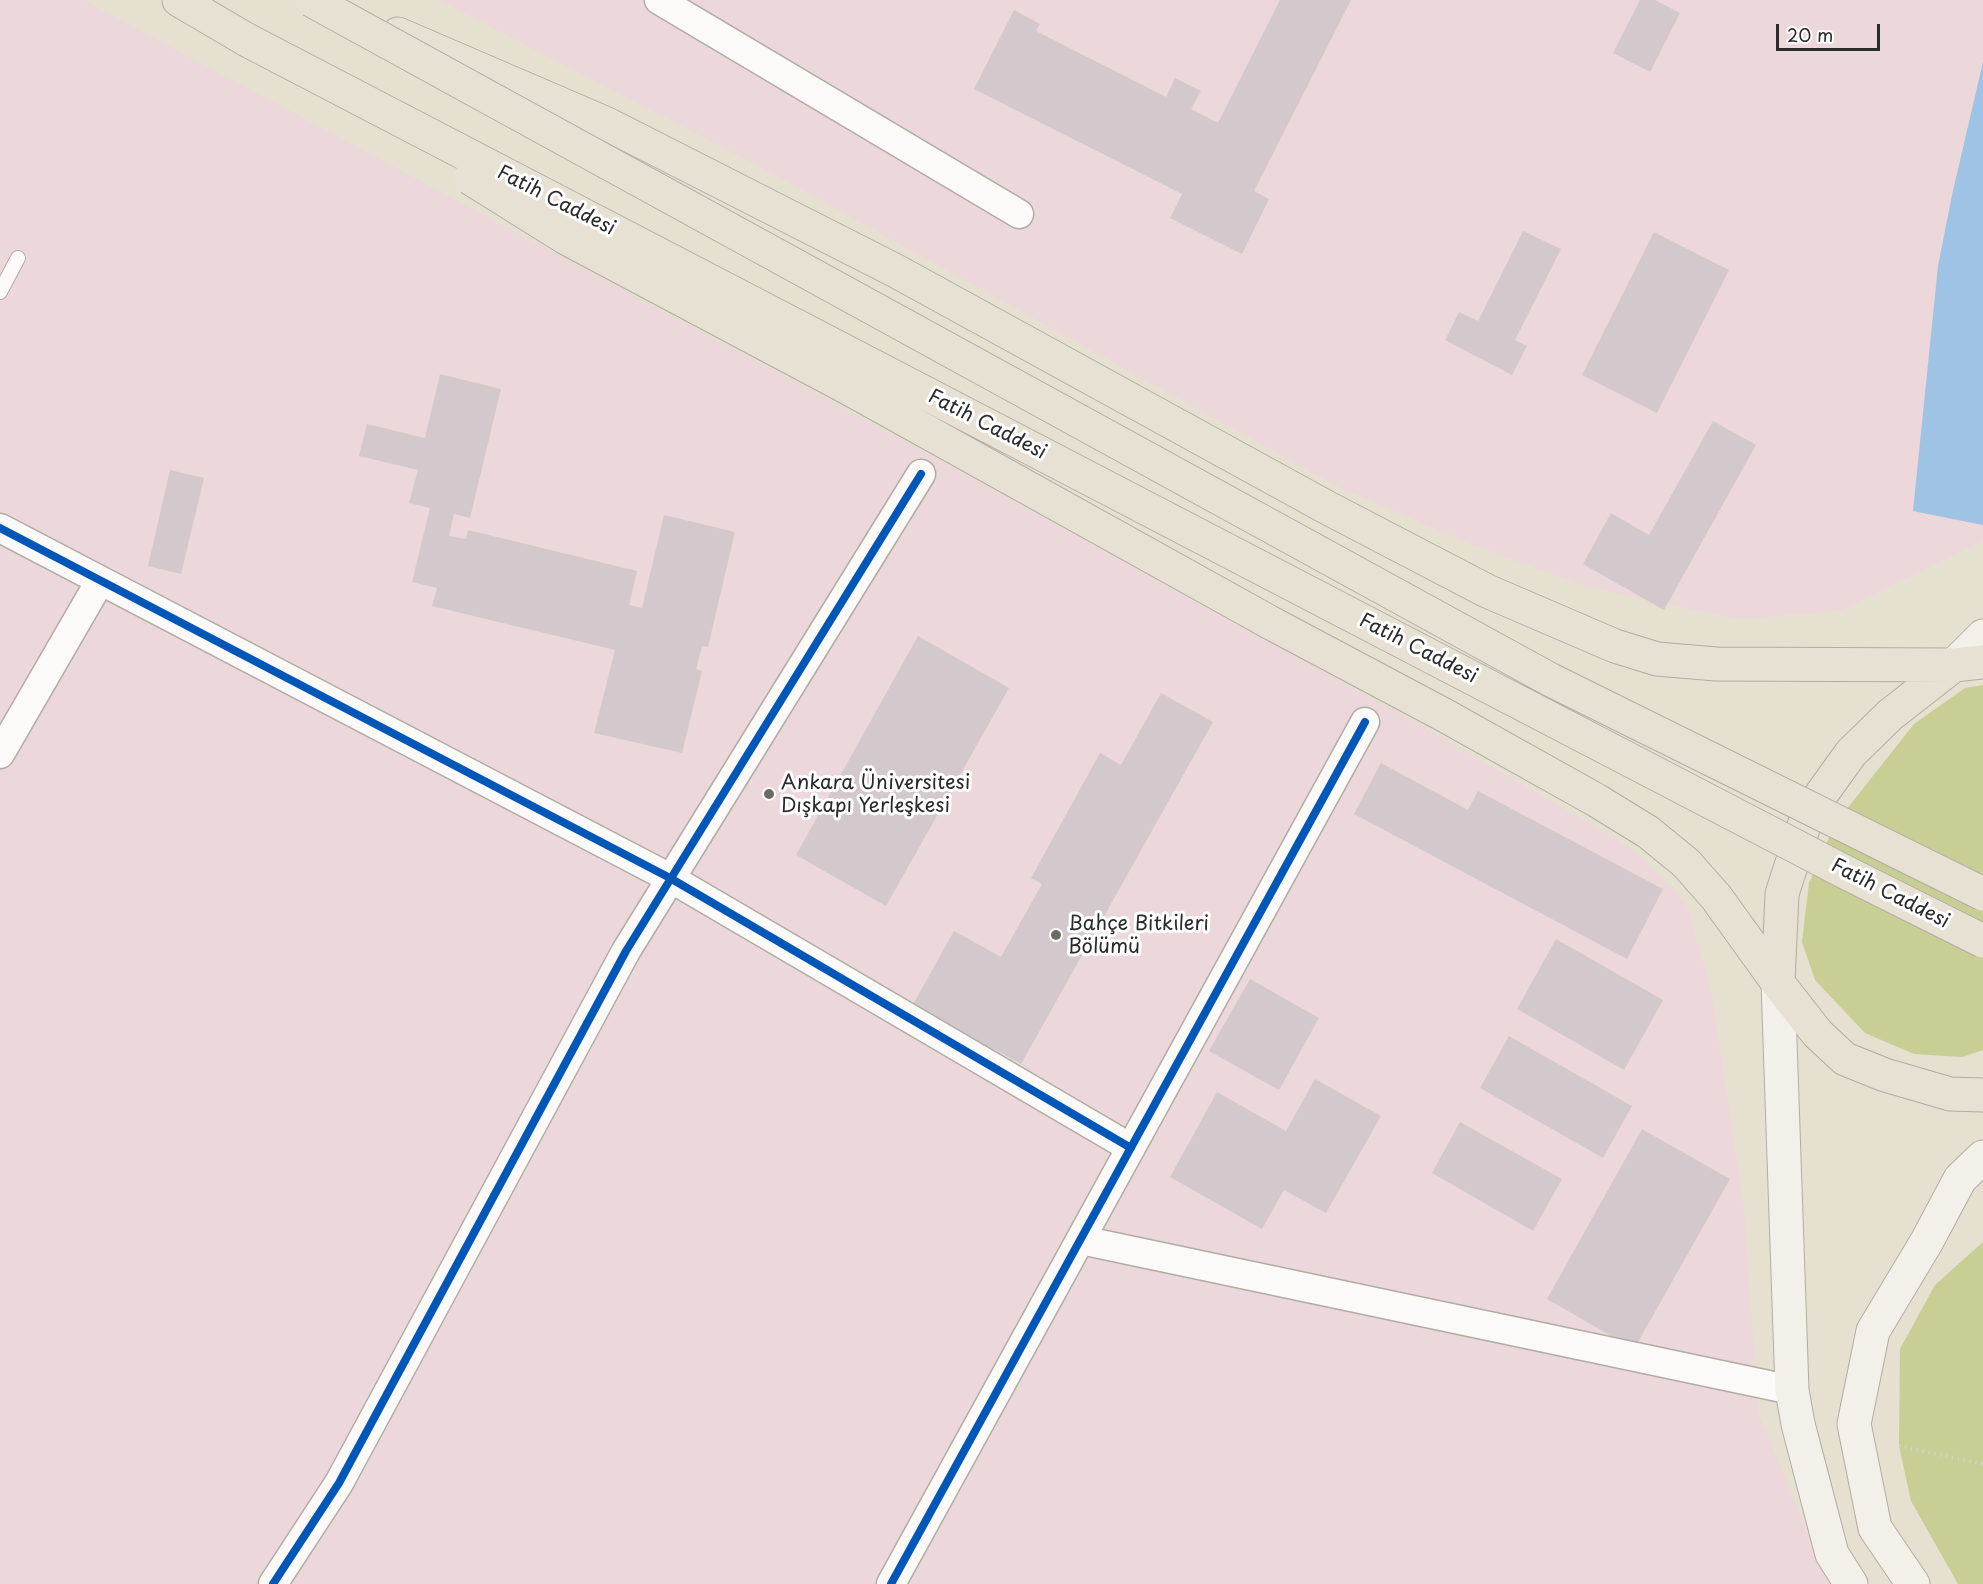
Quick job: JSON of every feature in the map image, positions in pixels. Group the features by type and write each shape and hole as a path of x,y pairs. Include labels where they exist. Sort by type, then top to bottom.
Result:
{"main road":[{"name":"Fatih Caddesi","path":"179,0 247,40 1824,861 1983,941"},
{"name":"Fatih Caddesi","path":"311,0 1551,681 1983,894"},
{"path":"320,0 607,124 896,272 1326,507 1487,591 1615,646 1657,659 1716,664 1969,664"},
{"path":"247,40 566,238 850,389 1596,800 1648,832 1686,863 1716,897 1818,1034 1845,1059 1886,1075 1950,1094 1983,1095"},
{"path":"1851,1584 1832,1554 1798,1424 1792,1390 1778,983 1782,894 1808,813 1851,753 1890,715 1969,664 1983,636"},
{"path":"1913,1584 1875,1528 1854,1424 1873,1331 1927,1242 1960,1179 1983,1157"}],"street":[{"path":"659,0 1019,214"},
{"path":"273,1584 339,1483 620,961 921,474"},
{"path":"0,528 670,878 1131,1148"},
{"path":"0,754 100,580"},
{"path":"891,1584 1365,722"},
{"path":"1080,1240 1792,1390"}],"lane":[{"path":"0,292 18,258"}],"path":[{"path":"1899,1446 1983,1464"}],"shaded area":[{"name":"Ankara Üniversitesi Dışkapı Yerleşkesi","path":"0,0 83,0 883,429 1264,637 1632,848 1686,904 1711,990 1744,1208 1758,1412 1831,1584 0,1584"},
{"path":"439,0 1983,0 1983,540 1842,610 1740,619 1588,587 1471,544 1337,486 759,166"}],"green space":[{"path":"1983,685 1983,1050 1962,1057 1914,1054 1865,1033 1815,980 1802,942 1809,883 1835,824 1914,724 1965,688"},
{"path":"1983,1242 1983,1584 1958,1584 1911,1501 1899,1446 1900,1349 1935,1285"}],"water":[{"path":"1983,62 1983,525 1913,511 1938,266"}],"building":[{"path":"1280,0 1351,0 1254,191 1269,199 1242,254 1170,218 1182,194 974,89 1014,10 1040,24 1036,31 1166,97 1175,78 1201,91 1191,109 1218,123"},
{"path":"1640,0 1655,0 1680,13 1650,72 1613,53"},
{"path":"1523,231 1561,249 1515,340 1527,346 1512,375 1445,340 1459,312 1478,321"},
{"path":"1654,232 1729,270 1657,413 1582,375"},
{"path":"440,374 501,389 470,518 454,514 449,536 466,539 468,530 637,571 629,605 642,608 664,515 735,532 708,647 702,646 696,669 702,671 682,753 594,733 615,650 432,606 437,588 412,582 430,508 409,503 418,470 359,456 367,424 425,438"},
{"path":"1713,421 1756,445 1664,610 1583,564 1611,513 1649,535"},
{"path":"170,470 204,478 181,574 148,566"},
{"path":"918,636 1009,688 886,906 796,855"},
{"path":"1161,693 1213,722 1021,1064 994,1049 988,1059 911,1008 954,931 1001,957 1042,884 1031,878 1100,753 1121,765"},
{"path":"1381,763 1468,810 1478,791 1663,889 1627,959 1354,814"},
{"path":"1556,939 1663,1000 1624,1070 1517,1009"},
{"path":"1250,979 1319,1018 1279,1090 1209,1051"},
{"path":"1509,1036 1632,1106 1603,1158 1480,1088"},
{"path":"1315,1079 1381,1116 1326,1213 1284,1190 1262,1229 1170,1177 1217,1092 1286,1131"},
{"path":"1460,1122 1562,1179 1533,1231 1432,1173"},
{"path":"1642,1129 1730,1179 1634,1349 1547,1299"}],"cycle path":[{"path":"273,1584 339,1483 626,951 921,474"},
{"path":"0,528 670,878 1131,1148"},
{"path":"891,1584 1365,722"}],"place":[{"name":"Ankara Üniversitesi Dışkapı Yerleşkesi","path":"769,794"},
{"name":"Bahçe Bitkileri Bölümü","path":"1056,935"}]}
